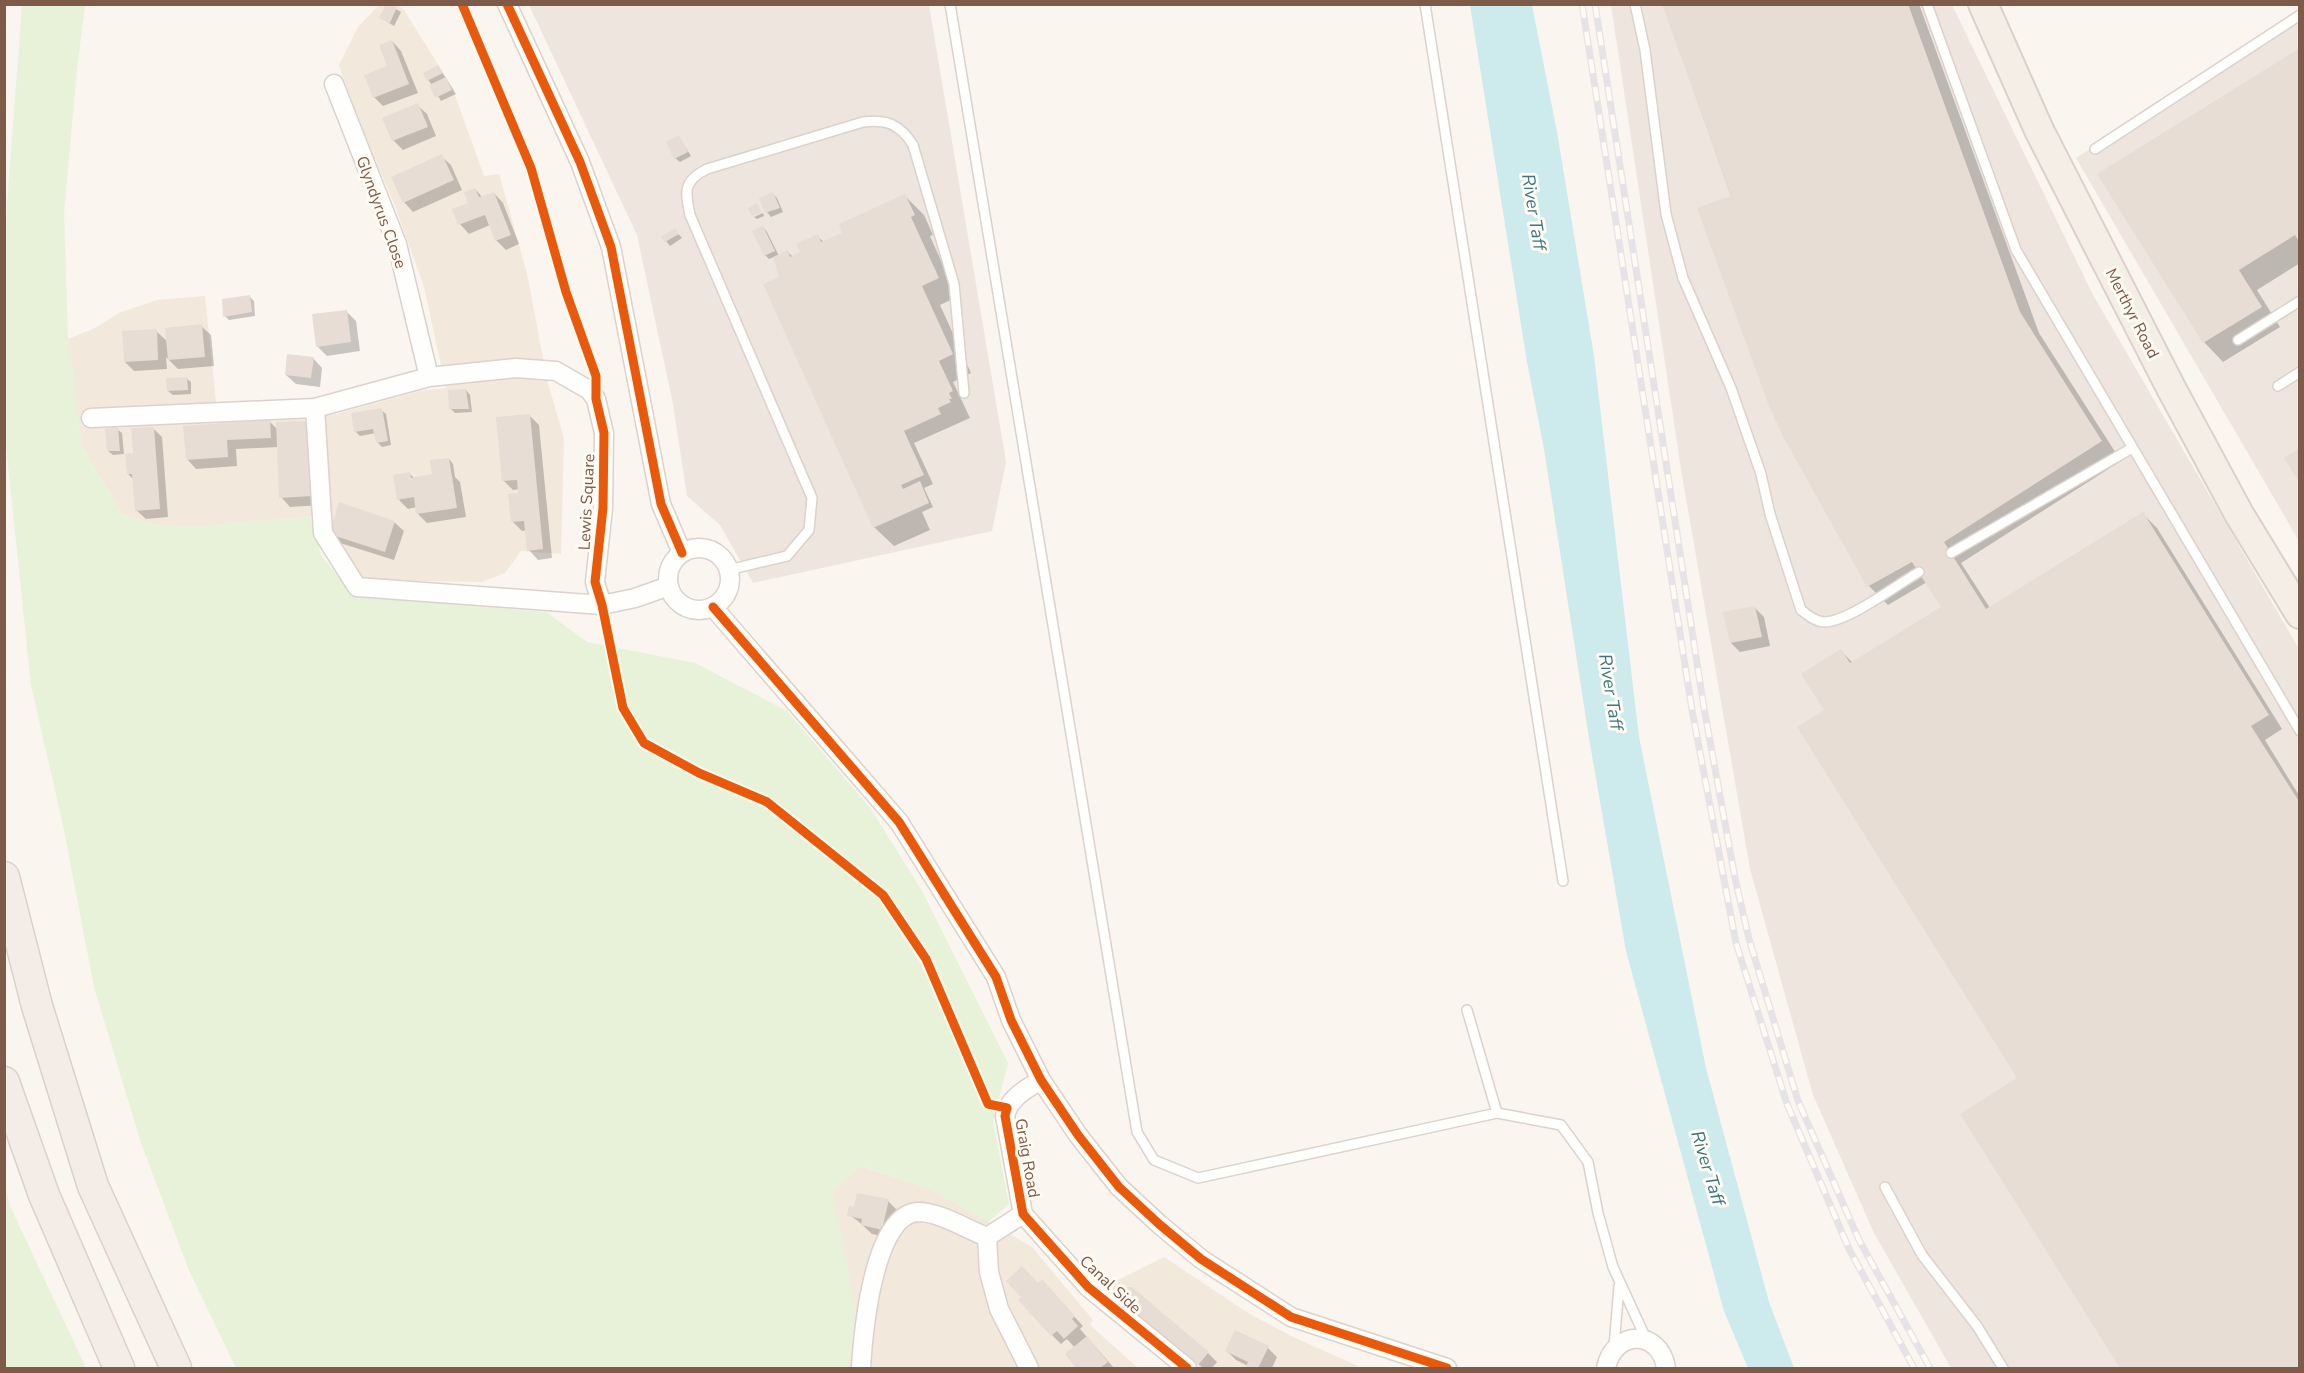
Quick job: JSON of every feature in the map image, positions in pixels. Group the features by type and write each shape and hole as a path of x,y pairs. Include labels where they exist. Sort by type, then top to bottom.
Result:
{"highway":[{"path":"4,877 37,1006 93,1186 176,1368"},
{"path":"4,1082 44,1195 118,1368"}],"main road":[{"name":"Merthyr Road","path":"1983,4 2039,130 2171,388 2239,514 2300,614"}],"street":[{"path":"507,4 580,162 610,247 661,504 682,554"},
{"name":"Glyndyrus Close","path":"334,84 397,244 429,377"},
{"name":"Lewis Square","path":"91,418 315,408 429,377 516,368 556,371 589,390 596,399 604,433 603,508 595,582 602,605"},
{"path":"315,408 323,533 357,587 602,605 635,598 669,586"},
{"path":"699,548 709,550 717,554 728,570 729,587 720,602 713,607 695,610 686,607 672,596 669,586 670,568 682,554 699,548"},
{"path":"713,607 899,822 996,977 1011,1020 1041,1080 1078,1135 1119,1187 1200,1259 1291,1317 1447,1368"},
{"name":"Graig Road","path":"987,1237 1023,1214 1005,1116 1007,1108 1020,1093 1041,1080"},
{"path":"861,1368 862,1344 873,1278 886,1239 894,1227 915,1212 930,1213 987,1237 989,1272 999,1309 1029,1368"},
{"name":"Canal Side","path":"1023,1214 1088,1287 1187,1368"},
{"path":"1605,1362 1622,1342 1631,1339 1647,1341 1659,1349 1665,1358 1666,1368"}],"lane":[{"path":"950,4 1137,1132 1154,1160 1198,1178 1497,1113 1560,1125 1588,1162 1598,1213 1619,1284 1647,1341"},
{"path":"1425,4 1563,881"},
{"path":"1635,4 1645,50 1666,214 1683,278 1731,388 1758,464 1770,514 1801,610 1812,619 1824,622 1843,618 1919,572"},
{"path":"1927,4 2016,250 2300,731"},
{"path":"2095,149 2300,15"},
{"path":"728,570 787,556 808,530 812,498 690,214 686,195 688,182 697,174 862,122 889,122 899,128 913,145 954,284 964,393"},
{"path":"2238,340 2300,301"},
{"path":"2278,386 2300,372"},
{"path":"1951,553 2132,448"},
{"path":"1467,1010 1497,1113"},
{"path":"1885,1187 1922,1255 1977,1326 2003,1368"},
{"path":"1605,1362 1619,1284"}],"shaded area":[{"path":"379,5 398,5 404,10 452,87 484,176 499,174 527,273 547,380 564,438 561,554 521,551 505,573 482,582 366,580 354,567 338,541 329,515 191,527 152,524 122,514 82,447 68,339 95,328 121,312 157,300 205,296 218,420 308,419 336,414 420,391 446,388 424,287 393,201 356,115 339,65 358,27"},
{"path":"529,5 929,5 1006,462 992,531 753,583 720,525 687,496 673,404 637,235"},
{"path":"1611,5 1952,5 2093,295 2299,649 2299,1368 1951,1368 1874,1233 1813,1095 1750,869 1681,469"},
{"path":"2299,17 2299,541 2076,158"},
{"path":"860,1166 933,1190 1032,1247 1093,1320 1090,1325 1138,1368 847,1368 856,1315 833,1191"},
{"path":"1164,1257 1248,1313 1293,1337 1358,1366 1354,1368 1195,1368 1100,1289"}],"green space":[{"path":"22,5 85,5 64,213 68,339 82,447 122,514 152,524 191,527 310,516 321,555 353,596 546,612 587,642 695,663 787,711 871,809 922,891 1008,1063 993,1121 1009,1204 988,1222 933,1190 861,1166 833,1191 856,1315 847,1368 236,1368 188,1268 141,1143 94,987 64,830 31,685 4,427 4,273"},
{"path":"5,1186 10,1206 86,1368 5,1368"}],"water":[{"name":"River Taff","path":"1470,5 1532,5 1557,132 1594,356 1639,737 1706,1068 1769,1302 1794,1368 1748,1368 1724,1311 1626,951 1589,738 1544,449 1527,362"}],"building":[{"path":"386,4 397,7 390,23 379,18"},
{"path":"1662,4 1908,4 2020,312 2102,441 1944,542 1986,609 2143,512 2269,715 2251,726 2300,803 2300,1368 2120,1368 1960,1114 2017,1078 1797,727 1824,710 1801,674 1841,649 1850,663 1941,607 1912,562 1867,587 1783,436 1769,406 1697,208 1731,196"},
{"path":"392,40 409,84 373,98 364,75 387,66 379,45"},
{"path":"2300,48 2300,243 2295,235 2239,270 2262,307 2203,343 2097,174"},
{"path":"438,65 443,73 427,81 423,73"},
{"path":"446,77 452,90 435,98 429,85"},
{"path":"418,103 428,127 392,141 382,118"},
{"path":"679,135 688,152 674,159 666,142"},
{"path":"442,154 454,180 403,203 391,177"},
{"path":"475,188 479,197 494,192 511,235 495,241 485,215 458,225 452,209 468,203 464,192"},
{"path":"773,192 780,208 765,213 759,198"},
{"path":"905,194 915,215 911,217 939,278 922,286 953,354 939,361 953,391 949,393 951,402 938,408 941,414 904,431 924,475 901,485 903,489 920,481 929,503 873,528 763,284 779,277 773,257 788,250 790,257 800,252 796,244 818,234 821,242 842,233 839,224"},
{"path":"757,203 761,212 752,216 748,208"},
{"path":"763,226 775,251 764,256 752,231"},
{"path":"675,228 679,234 665,242 661,237"},
{"path":"250,295 252,312 223,317 222,299"},
{"path":"347,310 351,342 316,347 312,314"},
{"path":"202,324 205,357 168,360 165,328"},
{"path":"157,329 158,360 124,362 122,331"},
{"path":"287,354 314,357 311,378 285,375"},
{"path":"187,377 188,390 167,391 166,378"},
{"path":"466,389 469,409 449,409 448,390"},
{"path":"382,408 388,441 376,443 373,429 354,432 351,413"},
{"path":"530,414 543,549 527,551 524,521 511,522 508,494 518,493 517,480 502,481 496,417"},
{"path":"270,420 271,438 227,440 228,457 186,460 183,426"},
{"path":"310,421 313,496 279,498 276,422"},
{"path":"118,427 120,451 107,451 105,429"},
{"path":"154,427 160,509 135,511 132,474 127,474 125,454 133,453 131,428"},
{"path":"2300,448 2300,483 2284,458"},
{"path":"449,458 457,508 416,514 414,497 397,500 393,475 410,472 411,478 432,474 430,460"},
{"path":"339,502 395,521 385,552 329,534"},
{"path":"1755,606 1762,637 1730,643 1723,612"},
{"path":"857,1193 889,1199 882,1230 861,1225 862,1219 847,1216 849,1206 854,1207"},
{"path":"1022,1266 1038,1283 1042,1279 1075,1316 1072,1319 1078,1326 1064,1339 1057,1331 1051,1336 1018,1300 1021,1297 1006,1281"},
{"path":"1127,1287 1132,1287 1209,1352 1198,1365 1118,1297"},
{"path":"1235,1330 1269,1346 1258,1368 1245,1368 1248,1362 1225,1351"},
{"path":"1087,1336 1108,1362 1100,1368 1076,1368 1065,1354"}],"railway":[{"path":"1582,4 1692,710 1736,943 1787,1104 1849,1249 1914,1368"},
{"path":"1595,4 1704,708 1735,878 1749,939 1798,1101 1859,1240 1930,1368"}],"cycle path":[{"path":"462,4 531,168 566,292 596,376 596,399 604,433 603,508 595,582 602,605 623,708 644,743 699,773 767,802 883,895 926,959 988,1104 1007,1108 1005,1116 1023,1214 1088,1287 1187,1368"},
{"path":"507,4 580,162 611,247 661,504 682,553"},
{"path":"713,607 899,822 996,977 1011,1020 1041,1080 1078,1135 1119,1187 1201,1259 1291,1317 1447,1368"}]}
